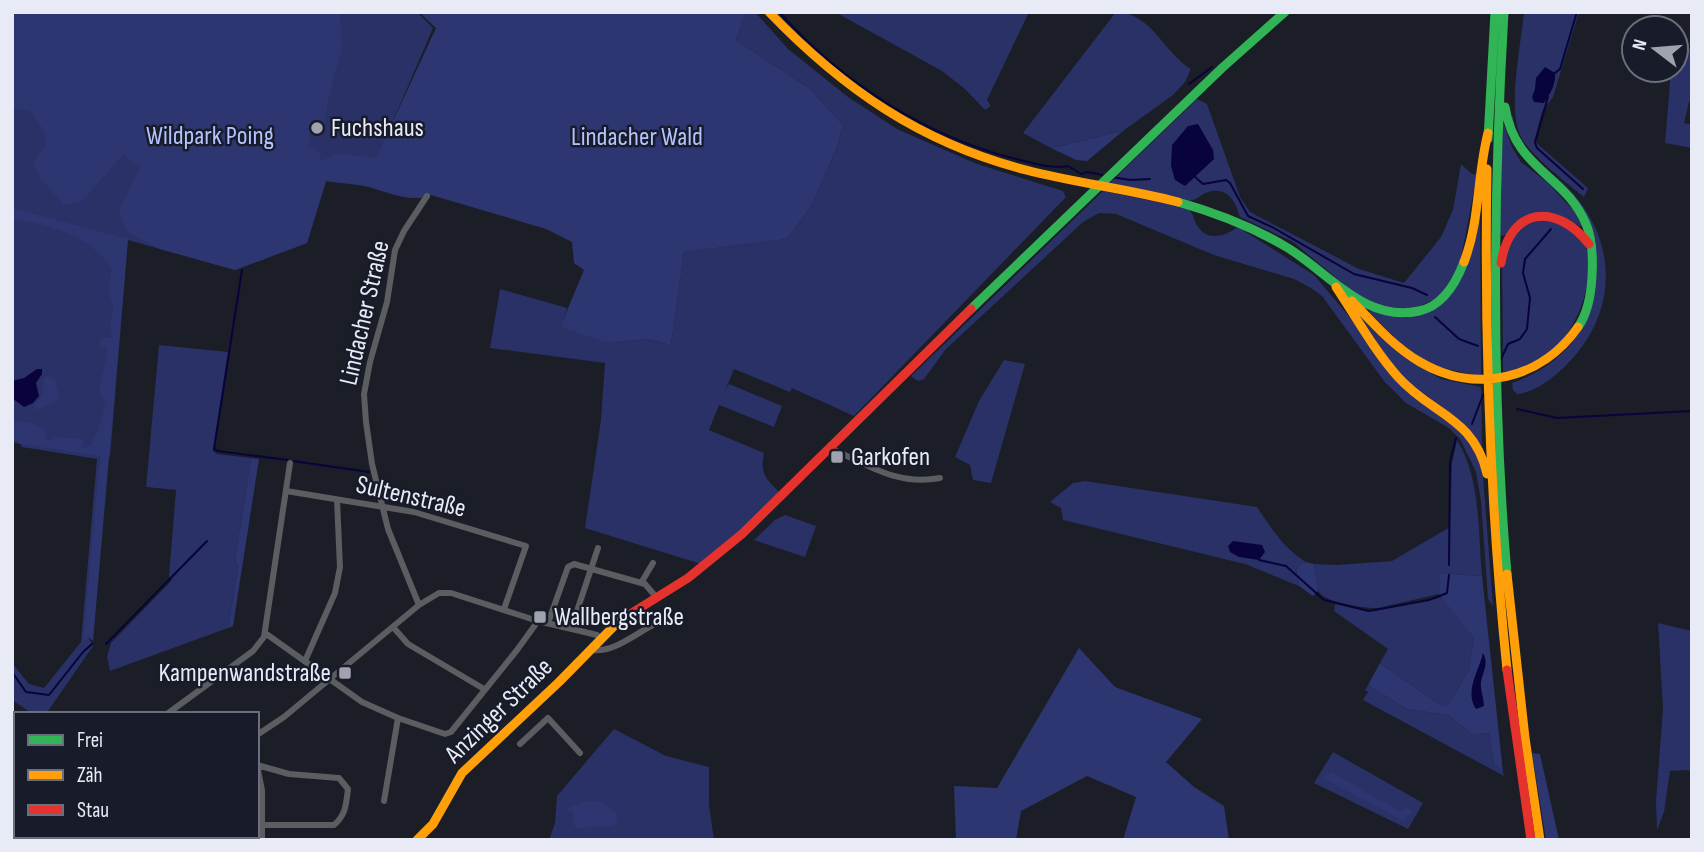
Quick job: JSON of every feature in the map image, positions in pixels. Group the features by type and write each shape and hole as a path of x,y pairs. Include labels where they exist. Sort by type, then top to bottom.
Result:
{"main road":[{"path":"769,12 795,41 840,80 882,109 923,132 958,148 1014,167 1147,195 1216,214 1279,243 1369,306 1391,313 1403,314 1426,309 1453,288 1464,264 1488,133"},
{"name":"Anzinger Straße","path":"418,839 438,817 462,773 618,622 707,564 743,534 933,345 1125,160 1285,12"},
{"path":"1495,12 1488,133 1487,361 1493,499 1508,676 1531,840"},
{"path":"1504,12 1495,292 1500,458 1509,588 1524,730 1540,840"},
{"path":"1332,281 1410,355 1430,368 1462,379 1491,381 1526,372 1552,357 1564,346 1581,321 1591,294 1594,264 1592,249 1584,220 1569,197 1525,158 1514,142 1505,114 1500,80"},
{"path":"1495,292 1501,279 1501,256 1506,241 1519,224 1528,219 1546,215 1565,219 1578,229 1592,249"},
{"path":"1332,281 1388,365 1407,387 1452,417 1469,432 1486,468 1489,491 1493,499"}],"street":[{"name":"Lindacher Straße","path":"419,605 388,529 372,464 365,385 387,302 395,250 404,231 428,196"},
{"path":"830,449 897,478 920,482 940,478"},
{"path":"170,712 253,651 261,642 265,633 290,463"},
{"name":"Sultenstraße","path":"286,491 414,512 526,546 504,609"},
{"path":"305,661 330,605 341,567 337,500"},
{"path":"571,629 598,548"},
{"path":"641,583 653,563"},
{"path":"548,623 568,567 574,564 641,583 657,597"},
{"path":"259,734 284,717 419,605 444,592 538,621 597,635 602,639"},
{"path":"265,633 362,702 398,718 448,734 538,621"},
{"name":"Anzinger Straße","path":"592,650 599,651 618,645 656,624"},
{"path":"393,627 408,644 484,689"},
{"path":"384,801 398,718"},
{"path":"520,744 548,718 580,752"},
{"path":"518,721 530,735"},
{"path":"259,766 289,774 340,778 348,789 345,813 334,825 262,825"},
{"path":"259,775 262,790 262,840"}],"green space":[{"name":"Wildpark Poing","path":"12,12 417,12 433,28 365,186 326,181 307,243 235,270 128,240 110,457 100,456 88,637 93,646 47,712 30,712 12,700 12,663 29,684 44,688 81,642 97,459 22,447 12,442"},
{"name":"Lindacher Wald","path":"12,12 340,12 342,49 324,123 311,126 309,145 320,153 320,161 340,153 376,158 436,28 419,12 746,12 736,40 809,88 843,125 837,147 812,205 787,239 684,252 671,345 648,339 609,343 563,328 563,320 584,270 574,263 572,242 546,229 431,195 415,198 398,196 360,185 326,181 307,243 235,270 160,249 127,232 119,211 140,167 123,155 81,202 64,205 40,178 33,162 47,144 42,128 31,112 12,107"},
{"path":"746,12 755,12 788,49 848,97 897,129 977,164 1063,191 1066,197 854,416 792,388 790,392 734,369 725,391 729,384 782,406 774,427 719,405 709,430 764,453 765,475 779,492 701,564 585,528 601,420 605,363 490,348 500,289 567,308 563,320 609,343 648,339 671,345 684,252 787,239 812,205 837,147 843,125 809,88 736,40"},
{"path":"835,12 1029,12 987,100 991,106 985,110 965,89 942,71"},
{"path":"1116,12 1139,19 1191,69 1185,82 1173,95 1123,131 1051,148 1023,133"},
{"path":"1524,12 1579,12 1553,97 1542,112 1534,141 1588,188 1584,197 1532,152 1521,137 1517,125 1515,94"},
{"path":"1690,48 1692,101 1689,102 1684,123 1692,125 1692,148 1665,143 1670,84 1690,84"},
{"path":"1197,99 1207,104 1240,197 1250,212 1359,269 1404,283 1441,237 1453,210 1461,164 1472,174 1477,174 1460,264 1441,296 1412,310 1380,308 1353,292 1293,242 1240,217 1234,202 1223,192 1209,192 1189,201 1109,184"},
{"path":"1513,116 1515,128 1526,148 1582,205 1602,246 1605,267 1605,289 1600,311 1578,352 1543,384 1517,394 1512,383 1537,372 1558,357 1583,326 1594,296 1596,262 1594,245 1581,213 1559,185 1521,149 1509,118"},
{"path":"1503,122 1521,162 1548,183 1574,211 1583,227 1544,212 1503,236 1499,235"},
{"path":"1123,131 1087,161 1076,160 1051,148"},
{"path":"1103,191 1187,208 1199,228 1207,235 1217,236 1236,228 1241,229 1314,275 1352,320 1394,378 1445,416 1474,446 1483,476 1493,606 1488,599 1481,501 1476,472 1460,439 1449,428 1406,403 1384,381 1322,296 1294,279 1214,255 1116,214 1099,213 1083,222 946,349 924,379 918,381 911,376"},
{"path":"1480,205 1481,377 1431,365 1400,343 1369,312 1370,310 1406,318 1445,300"},
{"path":"12,208 128,239 93,641 88,637 83,643 100,456 20,444 12,437 12,423 25,422 37,426 45,430 46,439 50,441 56,437 83,440 82,448 91,445 106,403 100,384 107,347 99,347 101,337 112,338 110,322 114,309 108,290 112,268 91,247 68,233 12,218"},
{"path":"1542,218 1568,225 1580,235 1587,250 1589,266 1583,302 1567,334 1552,351 1531,363 1501,374 1502,255 1515,230"},
{"path":"1356,311 1415,364 1441,379 1481,387 1482,450 1441,406 1399,375"},
{"path":"159,345 228,352 213,451 217,454 251,458 235,560 238,567 228,628 110,671 107,657 111,643 172,580 169,576 176,490 146,487"},
{"path":"1004,360 1025,364 991,483 973,480 970,465 955,457 979,401"},
{"path":"48,376 55,380 59,396 55,402 37,410 34,406 42,396 44,378"},
{"path":"1457,440 1465,455 1474,488 1482,576 1441,573 1439,594 1378,608 1346,604 1323,596 1317,586 1314,564 1392,561 1450,527 1452,464"},
{"path":"251,458 259,459 233,626 228,628 238,567 235,560"},
{"path":"1085,481 1257,507 1285,545 1306,562 1300,564 1296,570 1299,586 1245,564 1063,520 1061,508 1050,502 1073,483"},
{"path":"785,515 816,526 805,557 754,540 775,520"},
{"path":"1300,564 1314,564 1318,591 1313,596 1299,586 1296,570"},
{"path":"1440,573 1482,576 1503,772 1494,764 1489,733 1473,735 1448,715 1407,709 1368,685 1380,663 1440,705 1447,706 1469,670 1474,638 1439,594"},
{"path":"1443,597 1474,638 1469,670 1447,706 1440,705 1380,663 1388,649 1334,611 1335,604 1369,612"},
{"path":"1658,623 1692,631 1692,774 1688,770 1670,771 1664,812 1657,830 1656,801 1663,708"},
{"path":"1079,648 1115,687 1202,719 1166,762 1194,787 1224,806 1229,840 1123,840 1136,797 1087,776 1021,811 1016,840 956,840 954,786 997,788"},
{"path":"1368,685 1407,709 1448,715 1473,735 1489,733 1494,764 1504,776 1363,700 1368,692 1365,690"},
{"path":"614,729 666,756 709,767 709,805 714,840 549,840 555,823 557,796"},
{"path":"1333,752 1423,803 1408,829 1314,783"},
{"path":"1532,753 1540,754 1559,840 1546,840"},
{"path":"1331,772 1399,811 1408,808 1413,812 1403,821 1323,778"},
{"path":"589,801 602,801 617,815 617,822 613,826 577,828 573,825 572,811 568,811 568,808"}],"shaded area":[{"path":"1545,67 1555,73 1554,85 1544,103 1534,102 1532,97 1536,78"},
{"path":"1198,124 1213,150 1214,159 1185,186 1175,180 1171,166 1172,145 1188,126"},
{"path":"37,369 42,369 36,383 39,396 24,407 12,398 12,381 24,378"},
{"path":"1233,541 1262,545 1265,552 1259,560 1239,557 1230,552 1228,546"},
{"path":"1483,653 1486,664 1481,684 1484,706 1476,709 1471,695"}],"waterway":[{"path":"779,12 804,38 859,84 920,122 952,138 1020,160 1044,166 1068,166 1081,174 1088,172 1102,175"},
{"path":"1555,73 1560,69 1577,12"},
{"path":"1189,84 1212,67"},
{"path":"1548,97 1535,143 1537,148 1583,189"},
{"path":"1194,176 1203,184 1226,180 1248,216 1354,274 1412,288 1427,295"},
{"path":"1111,177 1150,179"},
{"path":"1501,359 1508,344 1520,339 1527,329 1530,298 1523,273 1525,259 1551,229"},
{"path":"242,270 214,449 288,460"},
{"path":"1435,317 1459,339 1478,346"},
{"path":"1472,424 1483,395"},
{"path":"1517,409 1557,418 1692,411"},
{"path":"1449,565 1450,462 1456,438"},
{"path":"293,461 369,472"},
{"path":"106,644 207,541"},
{"path":"1259,560 1286,566 1324,600 1369,611 1429,600 1447,593 1449,575"},
{"path":"12,672 26,692 49,695 92,644"}],"traffic: fast":[{"path":"971,309 1222,68 1285,12"},
{"path":"1488,139 1495,12"},
{"path":"1504,12 1495,293 1498,434 1507,574"},
{"path":"1505,107 1510,128 1519,145 1529,159 1566,193 1577,207 1588,230 1592,250 1592,283 1587,310 1578,327"},
{"path":"1178,202 1234,221 1275,240 1349,293 1382,310 1400,313 1419,311 1435,304 1453,285 1464,262"}],"traffic: slow":[{"path":"769,12 797,40 855,89 886,110 952,145 1026,170 1178,202"},
{"path":"1464,262 1476,214 1488,133"},
{"path":"1487,169 1486,295 1490,420 1496,545 1507,670"},
{"path":"1336,287 1389,367 1411,390 1450,418 1472,440 1481,455 1487,474"},
{"path":"1352,301 1410,356 1441,372 1463,378 1485,379 1527,370 1563,345 1578,327"},
{"path":"1507,574 1525,738 1540,840"},
{"path":"417,840 433,824 462,773 627,616"}],"traffic: jam":[{"path":"1501,263 1506,244 1514,230 1524,221 1536,217 1563,221 1589,244"},
{"path":"627,616 688,578 742,534 971,309"},
{"path":"1507,670 1531,840"}],"place":[{"name":"Fuchshaus","path":"317,128"},
{"name":"Garkofen","path":"837,457"},
{"name":"Wallbergstraße","path":"540,617"},
{"name":"Kampenwandstraße","path":"345,673"}]}
